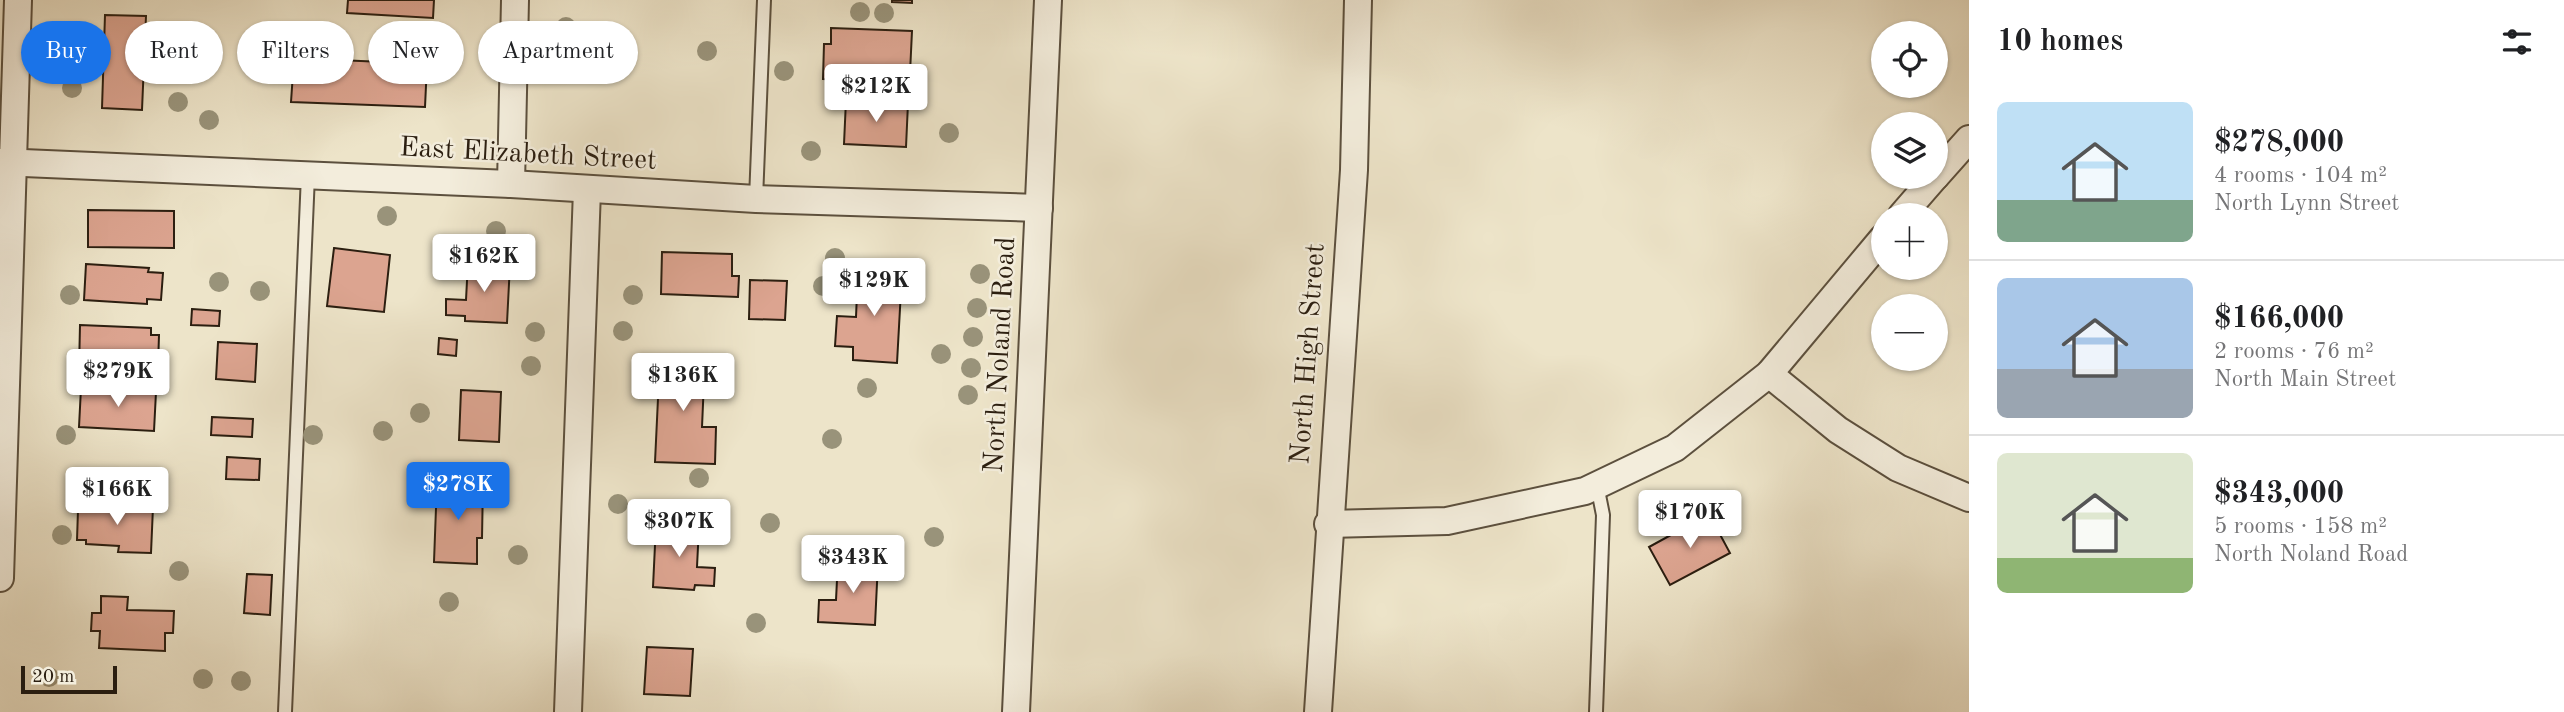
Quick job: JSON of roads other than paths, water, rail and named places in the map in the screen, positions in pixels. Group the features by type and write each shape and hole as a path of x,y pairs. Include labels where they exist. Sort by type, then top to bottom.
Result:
{"street":[{"path":"0,578 6,163 18,0"},
{"path":"510,184 515,0"},
{"name":"North Noland Road","path":"1016,712 1048,0"},
{"name":"North High Street","path":"1318,712 1328,524 1354,170 1358,0"},
{"path":"1948,162 1969,139"},
{"name":"East Elizabeth Street","path":"6,163 510,184 756,199 1039,208"},
{"path":"1912,203 1924,189"},
{"path":"568,712 587,190"},
{"path":"1328,524 1447,521 1585,491 1675,449 1769,374 1871,252"},
{"path":"1769,374 1838,430 1888,462 1969,498"}],"lane":[{"path":"756,199 764,0"},
{"path":"285,712 308,175"},
{"path":"1596,712 1603,515 1597,485"}]}
